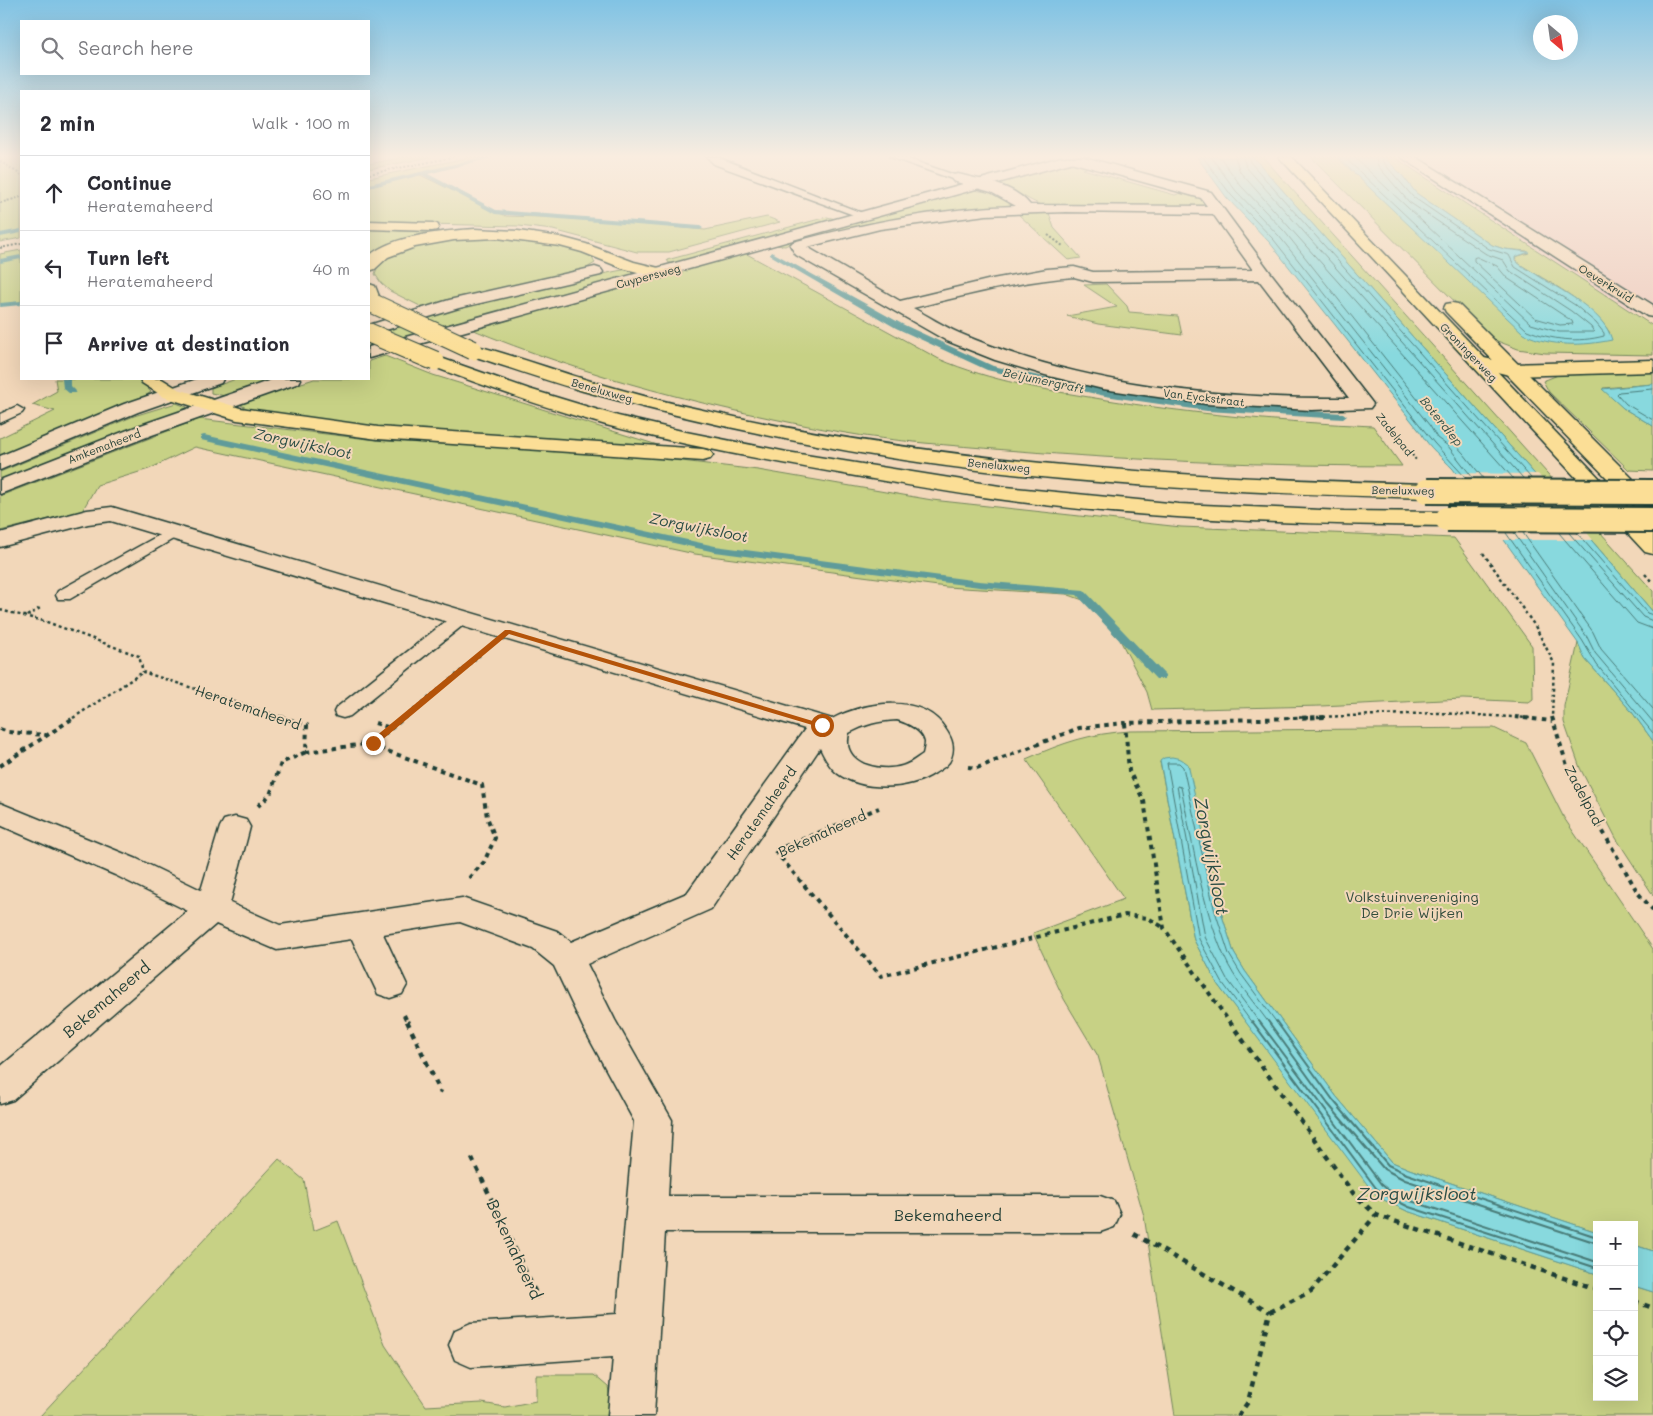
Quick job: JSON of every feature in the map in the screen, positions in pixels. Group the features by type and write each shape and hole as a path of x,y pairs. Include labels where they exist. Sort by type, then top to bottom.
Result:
{"main road":[{"name":"Groningerweg","path":"1347,223 1653,546"},
{"path":"370,225 396,228 508,229 538,232 599,244 646,260 661,273"},
{"path":"370,265 391,249 430,238 464,234 490,234 581,247 628,265 661,273"},
{"name":"Beneluxweg","path":"370,298 418,326 473,350 535,372 640,401 783,433 878,449 987,464 1149,480 1292,488 1427,491 1653,492"},
{"name":"Groningerweg","path":"1442,298 1653,512"},
{"name":"Beneluxweg","path":"370,331 435,361 522,393 612,420 686,438 787,458 1006,494 1169,510 1344,518 1653,520"},
{"path":"1507,364 1545,356 1653,360"},
{"path":"1478,362 1653,366"},
{"path":"151,380 172,393 237,414 378,433 684,454 787,458"}],"street":[{"name":"Cuypersweg","path":"370,331 455,304 628,265 789,223"},
{"name":"Cuypersweg","path":"370,353 839,223"},
{"name":"Van Eyckstraat","path":"892,223 798,246 801,252 952,336 1018,360 1075,376 1144,390 1242,403 1301,405 1363,404"},
{"path":"1226,223 1363,404"},
{"name":"Oeverkruid","path":"1512,223 1653,312"},
{"path":"897,307 992,284 1047,274 1074,272 1094,277 1264,275"},
{"path":"172,393 211,380"},
{"path":"210,406 289,380"},
{"name":"Amkemaheerd","path":"0,464 172,393"},
{"name":"Amkemaheerd","path":"0,488 210,406"},
{"path":"0,540 86,517 112,514 829,727 834,748 845,765 868,776 894,777 916,771 933,760"},
{"name":"Heratemaheerd","path":"567,958 699,901 829,727 875,713 896,712 916,716 930,726 939,741 937,758 933,760"},
{"path":"0,813 126,867 277,938 462,910 545,940 567,958 601,1027 653,1120 632,1416"},
{"path":"212,909 235,827"},
{"name":"Bekemaheerd","path":"0,1089 212,909"},
{"path":"363,926 390,985"},
{"name":"Bekemaheerd","path":"647,1214 1100,1214"},
{"path":"471,1345 638,1334"}],"lane":[{"path":"0,419 18,410"},
{"path":"64,594 174,532"},
{"path":"343,712 461,618"}],"path":[{"path":"1038,223 1043,231 1076,260 1074,272"},
{"path":"0,248 20,244"},
{"name":"Zadelpad","path":"1363,404 1375,409 1418,462"},
{"name":"Zadelpad","path":"1480,549 1535,626 1554,663 1552,721 1569,772 1638,893 1653,910"},
{"path":"0,610 5,609 139,656 143,672 0,766"},
{"path":"235,827 270,795 281,763 306,752 373,743 508,632"},
{"name":"Heratemaheerd","path":"143,672 307,725 306,752"},
{"path":"968,772 1078,728 1125,723 1439,712 1524,717 1552,721"},
{"path":"1125,723 1129,771 1144,801 1164,928"},
{"path":"0,729 8,732 47,735"},
{"path":"373,743 376,747 482,785 487,817 495,838 484,862 438,914"},
{"path":"933,760 977,768"},
{"name":"Bekemaheerd","path":"769,859 775,851 885,806"},
{"path":"775,851 881,976 1126,915 1148,918 1164,928 1308,1133 1353,1193 1376,1215 1593,1288"},
{"path":"390,985 441,1093"},
{"name":"Bekemaheerd","path":"472,1158 557,1340"},
{"path":"1100,1214 1270,1312"},
{"path":"1238,1416 1248,1402 1270,1312 1311,1291 1376,1215"},
{"path":"1638,1302 1653,1308"}],"shaded area":[{"path":"1497,223 1653,223 1653,316 1627,309"}],"green space":[{"path":"0,223 20,223 20,238 0,242"},
{"path":"408,223 634,223 705,230 738,223 776,223 669,252 637,252 553,230 519,226"},
{"path":"804,223 821,223 676,263 669,263 667,260"},
{"path":"852,223 877,223 797,240 785,246 773,245"},
{"path":"1028,223 1052,223 1054,228 1081,258 1068,260"},
{"path":"1312,223 1322,223 1653,591 1653,612 1532,471"},
{"path":"1377,223 1439,223 1610,333 1591,311 1580,302 1518,263 1515,257 1529,253 1527,251 1504,249 1492,245 1460,223 1495,223 1653,326 1653,355 1545,353 1518,349 1492,339"},
{"path":"370,228 452,233 379,249 370,255"},
{"path":"483,236 540,241 572,247 584,251 591,256 595,263 580,272 426,309 390,291 375,274 381,262 405,247 438,240"},
{"path":"20,250 20,302 0,305 0,254"},
{"path":"745,253 939,359 958,367 998,379 1039,388 1169,409 1270,420 1373,426 1402,466 1254,464 1154,460 944,445 861,435 745,413 652,390 559,362 469,328"},
{"path":"627,269 633,272 630,276 370,351 370,335 448,311 563,282"},
{"path":"1106,284 1127,306 1129,312 1178,316 1182,335 1098,324 1067,316 1117,307 1084,285"},
{"path":"385,356 433,375 664,447 418,432 250,410 241,405 245,401 311,380 370,380 370,361"},
{"path":"1653,370 1653,384 1603,388 1623,408 1653,426 1653,471 1629,470 1549,392 1543,381 1563,373"},
{"path":"55,380 140,380 151,392 142,398 0,456 0,438 55,411 32,405 57,391"},
{"path":"233,380 276,380 225,396 211,393 211,388"},
{"path":"176,403 187,407 186,410 0,480 0,472 134,416"},
{"path":"199,419 385,441 622,454 758,470 932,500 1181,527 1454,538 1532,646 1533,699 1529,702 1463,699 1321,706 1152,710 1147,692 1120,640 1083,600 1066,594 946,587 695,554 195,447 149,469 97,485 82,511 0,531 0,496"},
{"path":"1578,643 1585,659 1632,712 1653,741 1653,895 1616,838 1580,768 1564,722 1564,706"},
{"name":"Volkstuinvereniging De Drie Wijken","path":"1494,728 1526,743 1564,818 1653,949 1653,1251 1638,1246 1638,1221 1593,1221 1593,1231 1392,1162 1336,1096 1234,953 1219,906 1160,762 1194,940 1218,985 1382,1199 1407,1211 1593,1273 1593,1401 1638,1401 1638,1287 1653,1292 1653,1416 1175,1416 1144,1216 1098,1056 1064,999 1033,933 1124,899 1026,759 1077,740 1102,734 1130,731"},
{"path":"279,1159 304,1180 313,1231 338,1221 385,1345 426,1406 482,1403 505,1407 536,1401 536,1375 594,1375 608,1387 614,1416 40,1416"}],"water":[{"name":"Boterdiep","path":"1251,223 1312,223 1532,471 1653,612 1653,741 1632,712 1585,659 1578,643 1453,469 1428,443 1270,243"},
{"path":"1407,223 1460,223 1492,245 1504,249 1529,252 1515,257 1515,260 1590,310 1600,319 1612,340 1568,344 1545,341 1524,334"},
{"path":"1653,384 1653,426 1623,408 1602,389"},
{"name":"Zorgwijksloot","path":"1164,758 1181,759 1188,764 1219,906 1234,953 1336,1096 1392,1162 1593,1231 1593,1273 1407,1211 1382,1199 1373,1192 1218,985 1194,940 1160,761"},
{"path":"1638,1246 1653,1251 1653,1292 1638,1287"}],"pier":[{"path":"1453,473 1538,474 1593,540 1502,540"}],"waterway":[{"name":"Beijumergraft","path":"637,223 700,228"},
{"name":"Zorgwijksloot","path":"0,235 20,231"},
{"name":"Beijumergraft","path":"772,254 899,326 990,368 1105,393 1207,408 1343,416"},
{"name":"Beijumergraft","path":"0,261 20,257"},
{"name":"Zorgwijksloot","path":"0,305 20,303"},
{"name":"Zorgwijksloot","path":"66,380 66,386 72,391"},
{"name":"Zorgwijksloot","path":"204,438 715,549 979,584 1080,592 1160,676"}],"route":[{"path":"373,743 508,632 822,725"}]}
